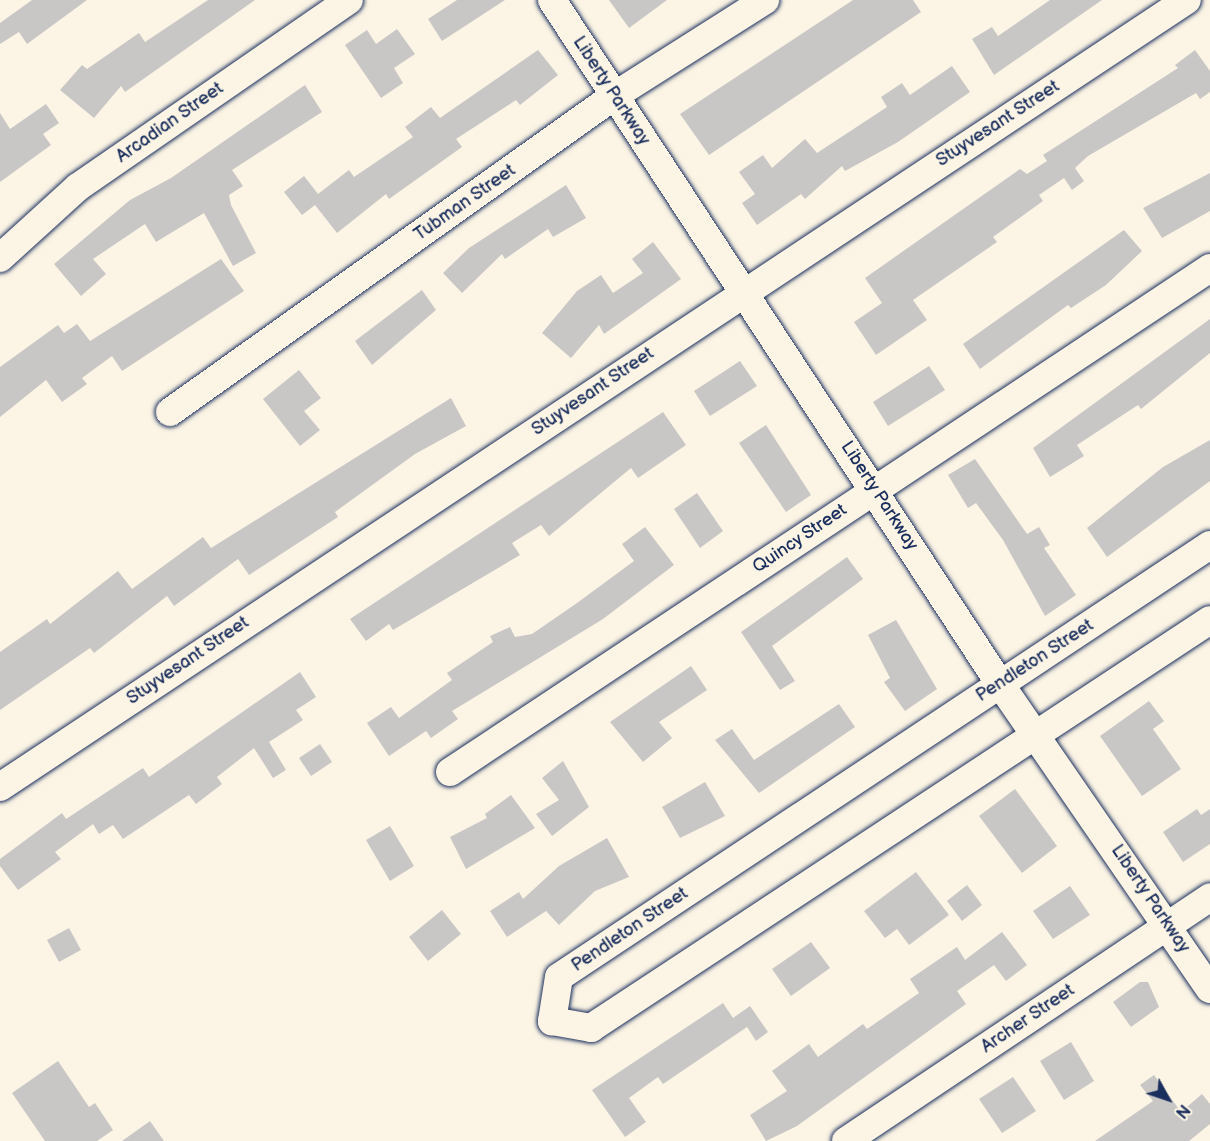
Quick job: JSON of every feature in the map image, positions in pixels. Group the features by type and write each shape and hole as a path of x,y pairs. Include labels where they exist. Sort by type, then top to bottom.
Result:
{"street":[{"name":"Arcadian Street","path":"0,258 78,187 350,0"},
{"name":"Liberty Parkway","path":"552,0 875,489 1000,684 1169,924 1210,989"},
{"name":"Tubman Street","path":"170,412 614,96 765,0"},
{"name":"Stuyvesant Street","path":"0,787 744,291 1187,0"},
{"name":"Quincy Street","path":"450,772 1210,268"},
{"name":"Pendleton Street","path":"1210,545 559,977 552,1021 591,1028 1210,621"},
{"name":"Archer Street","path":"846,1141 1210,897"}],"building":[{"path":"32,0 87,0 27,44 19,32 0,44 0,23"},
{"path":"208,0 255,0 125,92 121,86 94,118 60,90 82,65 87,69 139,33 145,42"},
{"path":"457,0 505,0 442,41 428,19"},
{"path":"609,0 667,0 629,28"},
{"path":"853,0 913,0 921,12 709,155 680,114"},
{"path":"1050,0 1102,0 994,75 972,39 992,27 998,36"},
{"path":"397,29 415,54 394,68 403,83 381,98 345,45 367,30 376,44"},
{"path":"538,50 558,75 520,105 516,100 456,139 462,147 389,199 386,194 337,233 315,205 302,215 284,192 304,176 318,194 349,170 354,177 413,137 405,127 431,107 440,118"},
{"path":"1195,50 1210,71 1210,92 1200,99 1196,93 1088,156 1075,168 1084,181 1072,190 1064,178 1039,195 1043,201 993,237 997,242 913,300 927,320 876,355 854,322 882,303 865,278 1020,169 1027,174 1047,161 1043,155 1178,68 1175,65"},
{"path":"952,66 970,92 898,142 845,171 842,166 805,199 801,194 757,225 742,203 755,194 739,172 763,155 772,168 805,139 817,153 887,107 881,97 902,83 910,95"},
{"path":"305,85 322,112 232,170 243,186 229,195 231,205 256,253 233,266 204,213 156,242 145,224 93,259 106,274 81,296 54,264 130,200 171,178"},
{"path":"46,104 59,123 43,134 51,145 0,182 0,113 10,129"},
{"path":"1210,173 1210,211 1162,238 1143,208"},
{"path":"566,185 586,218 553,237 548,229 505,259 502,254 462,293 443,273 469,248"},
{"path":"1124,230 1142,251 1106,285 1071,308 1068,305 980,369 963,344"},
{"path":"653,242 681,279 604,334 599,325 571,358 542,333 577,291 601,275 613,293 643,273 632,259"},
{"path":"221,259 244,291 122,371 112,356 82,378 87,384 62,402 46,380 0,417 0,367 58,325 64,333 77,324 90,341"},
{"path":"422,290 436,310 372,365 355,341"},
{"path":"1210,319 1210,353 1141,409 1138,405 1077,445 1084,456 1050,477 1033,448"},
{"path":"740,361 757,386 710,416 694,391"},
{"path":"929,366 945,390 888,426 873,402"},
{"path":"299,370 321,398 304,411 320,430 300,446 263,399"},
{"path":"451,398 466,426 415,454 335,512 338,517 249,575 238,559 174,606 167,596 94,653 90,648 0,710 0,652 47,619 50,624 118,571 132,589 203,537 211,548"},
{"path":"663,412 686,445 638,478 631,468 549,536 541,525 512,543 520,555 393,630 389,624 366,641 350,619"},
{"path":"766,425 811,495 786,512 739,443"},
{"path":"1210,440 1210,481 1107,557 1087,528 1163,467"},
{"path":"975,459 1027,534 1039,527 1050,545 1044,548 1076,595 1045,616 1003,540 976,503 968,508 948,475"},
{"path":"697,493 723,531 700,548 674,509"},
{"path":"645,527 674,565 603,619 452,711 458,719 431,738 426,731 389,756 367,723 391,707 399,718 452,680 447,673 493,642 490,636 510,627 515,637 532,634 577,603 634,561 622,544"},
{"path":"847,557 863,579 772,646 795,681 780,690 741,632"},
{"path":"896,620 937,689 905,711 884,682 890,678 868,635"},
{"path":"691,666 707,690 659,722 672,738 643,762 610,722"},
{"path":"300,672 316,697 296,710 303,720 269,742 286,770 273,778 254,748 217,777 222,784 196,804 189,795 123,839 113,825 99,834 93,824 55,852 61,859 18,890 0,866 0,859 62,813 66,819 143,768 149,777"},
{"path":"1149,701 1164,721 1153,729 1181,769 1142,796 1100,736"},
{"path":"839,704 855,727 759,793 715,740 732,729 754,760"},
{"path":"320,744 332,762 311,776 299,758"},
{"path":"563,761 589,807 552,836 536,814 559,800 542,778"},
{"path":"705,782 725,816 680,838 662,807"},
{"path":"1015,789 1057,846 1022,873 979,816"},
{"path":"511,795 535,828 466,869 450,837 487,818 485,814"},
{"path":"1197,809 1201,815 1210,809 1210,844 1183,862 1163,832"},
{"path":"390,826 414,866 390,881 366,840"},
{"path":"607,838 629,877 595,891 559,925 546,911 507,937 490,911 519,892 523,899 559,866"},
{"path":"916,872 949,915 909,945 897,929 885,938 864,911"},
{"path":"967,885 982,905 962,921 947,901"},
{"path":"1070,886 1090,915 1053,939 1033,911"},
{"path":"442,910 461,934 428,961 409,937"},
{"path":"69,928 81,950 59,962 47,940"},
{"path":"1002,932 1027,965 1006,981 994,965 957,991 966,1004 797,1126 766,1141 750,1115 787,1091 772,1071 809,1044 818,1057 863,1024 867,1029 919,993 910,979 957,947 965,960"},
{"path":"811,942 830,968 791,996 772,969"},
{"path":"1140,982 1148,982 1159,1007 1131,1027 1113,1002"},
{"path":"723,1003 733,1018 750,1006 768,1032 756,1041 747,1027 663,1084 658,1077 629,1098 646,1122 625,1137 592,1090"},
{"path":"1071,1042 1094,1081 1064,1100 1040,1061"},
{"path":"58,1061 89,1107 95,1103 113,1130 97,1141 45,1141 12,1093"},
{"path":"1154,1075 1181,1112 1202,1094 1210,1104 1210,1124 1189,1141 1095,1141 1153,1101 1140,1085"},
{"path":"1013,1077 1036,1111 1002,1133 979,1099"},
{"path":"150,1121 164,1141 122,1141"}]}
